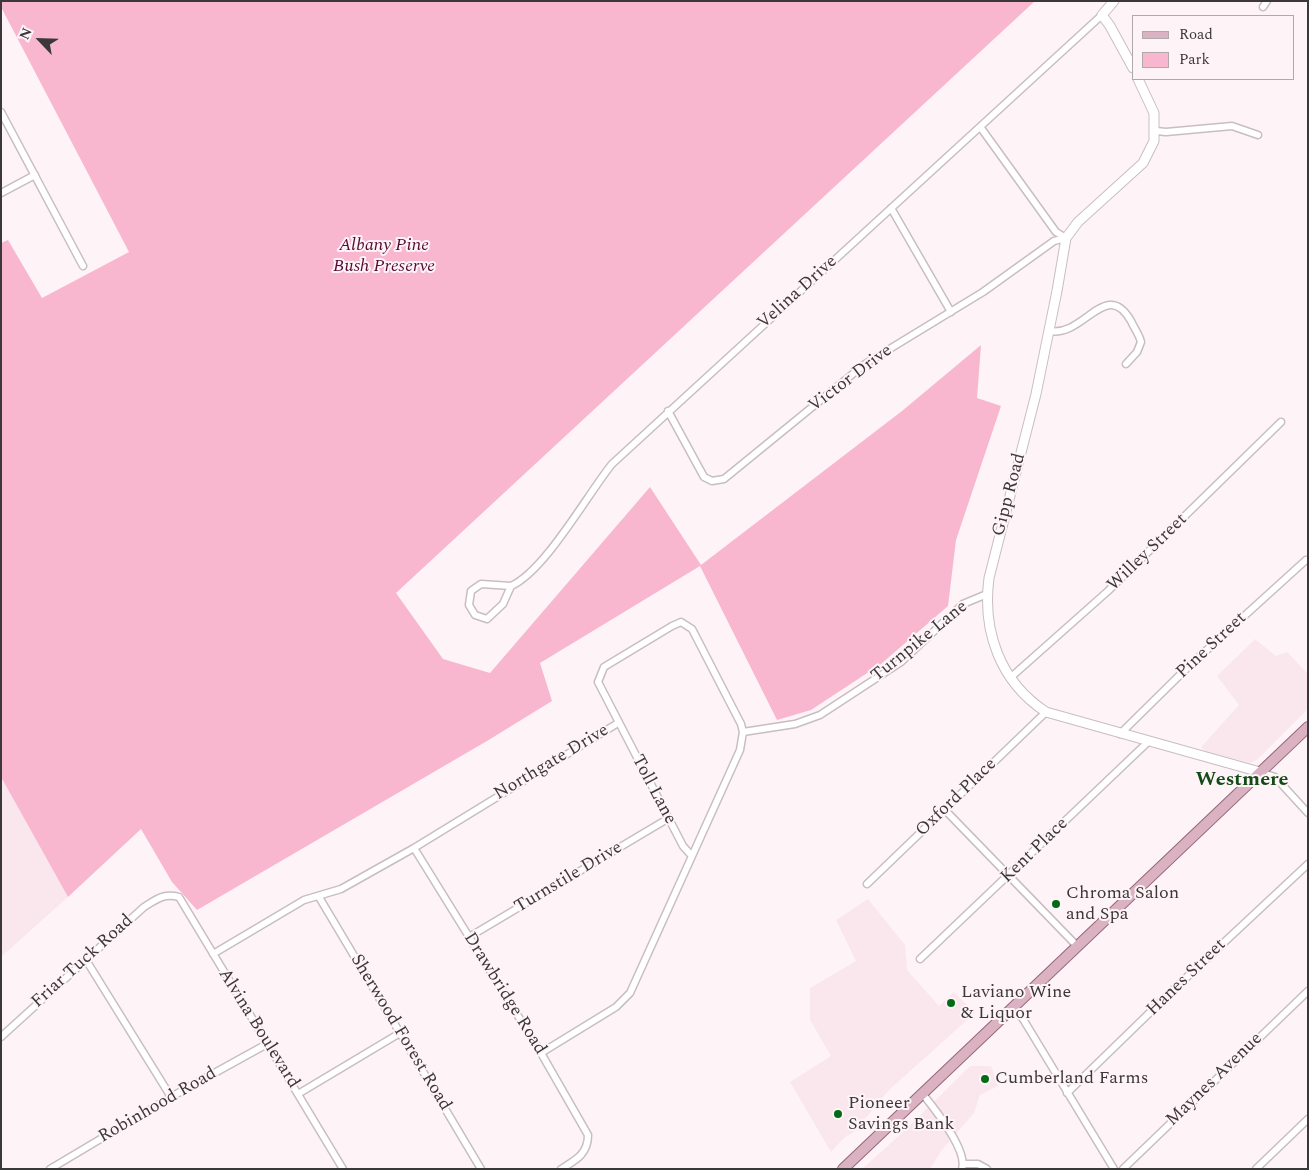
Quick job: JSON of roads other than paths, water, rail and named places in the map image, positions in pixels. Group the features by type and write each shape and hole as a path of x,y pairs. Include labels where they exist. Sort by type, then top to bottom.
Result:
{"main road":[{"path":"843,1169 1308,727"}],"street":[{"path":"1114,1 1102,15 1132,66"},
{"path":"1263,7 1267,1"},
{"name":"Velina Drive","path":"511,586 488,583 475,586 469,597 471,611 480,618 487,619 492,616 507,599 511,586 526,576 546,554 612,464 668,410 981,128 1102,15"},
{"path":"1138,80 1154,113 1156,131 1166,132 1232,126 1258,135"},
{"path":"1,112 83,266"},
{"path":"981,128 1056,232 1066,238"},
{"name":"Gipp Road","path":"1156,131 1152,148 1143,163 1078,222 1066,238 1036,394 994,554 987,594 991,639 999,661 1010,678 1027,698 1046,712 1260,772"},
{"path":"1,193 35,175"},
{"path":"892,208 951,312"},
{"name":"Victor Drive","path":"668,410 704,477 712,481 720,481 747,463 865,364 951,312 1054,241 1066,238"},
{"path":"1049,330 1062,332 1108,305 1119,305 1125,310 1141,342 1137,352 1126,364"},
{"name":"Willey Street","path":"1010,678 1108,591 1281,422"},
{"name":"Pine Street","path":"1120,734 1188,667 1306,560"},
{"name":"Turnpike Lane","path":"743,732 795,724 820,715 901,662 963,604 987,594"},
{"name":"Northgate Drive","path":"213,954 304,900 319,898 341,889 414,848 618,724 598,687 600,671 681,622 692,629 743,732"},
{"name":"Oxford Place","path":"867,884 1046,712"},
{"name":"Toll Lane","path":"618,724 683,846 691,855"},
{"path":"541,1053 616,1007 630,993 691,855 735,762 743,740 743,732"},
{"name":"Kent Place","path":"920,959 1149,741"},
{"path":"1260,772 1275,778 1308,812"},
{"path":"945,810 1077,946"},
{"name":"Turnstile Drive","path":"469,937 669,818"},
{"name":"Drawbridge Road","path":"414,848 541,1053 588,1135 588,1144 582,1154 561,1169"},
{"name":"Hanes Street","path":"1068,1094 1172,990 1308,864"},
{"name":"Alvina Boulevard","path":"170,894 179,897 185,904 213,954 343,1169"},
{"name":"Friar Tuck Road","path":"1,1037 144,907 170,894"},
{"name":"Sherwood Forest Road","path":"319,898 481,1169"},
{"path":"86,960 171,1097"},
{"name":"Maynes Avenue","path":"1123,1169 1308,991"},
{"path":"1013,1008 1023,1019 1114,1169"},
{"path":"298,1094 400,1033"},
{"name":"Robinhood Road","path":"50,1169 171,1097 267,1044"},
{"path":"922,1094 931,1104 960,1149 963,1166 978,1164 987,1169"},
{"path":"1256,1169 1308,1119"}],"place":[{"name":"Chroma Salon and Spa","path":"1056,904"},
{"name":"Laviano Wine & Liquor","path":"951,1003"},
{"name":"Cumberland Farms","path":"985,1079"},
{"name":"Pioneer Savings Bank","path":"838,1114"}],"district":[{"name":"Westmere","path":"1242,781"}],"park label":[{"name":"Albany Pine Bush Preserve","path":"384,256"}]}
